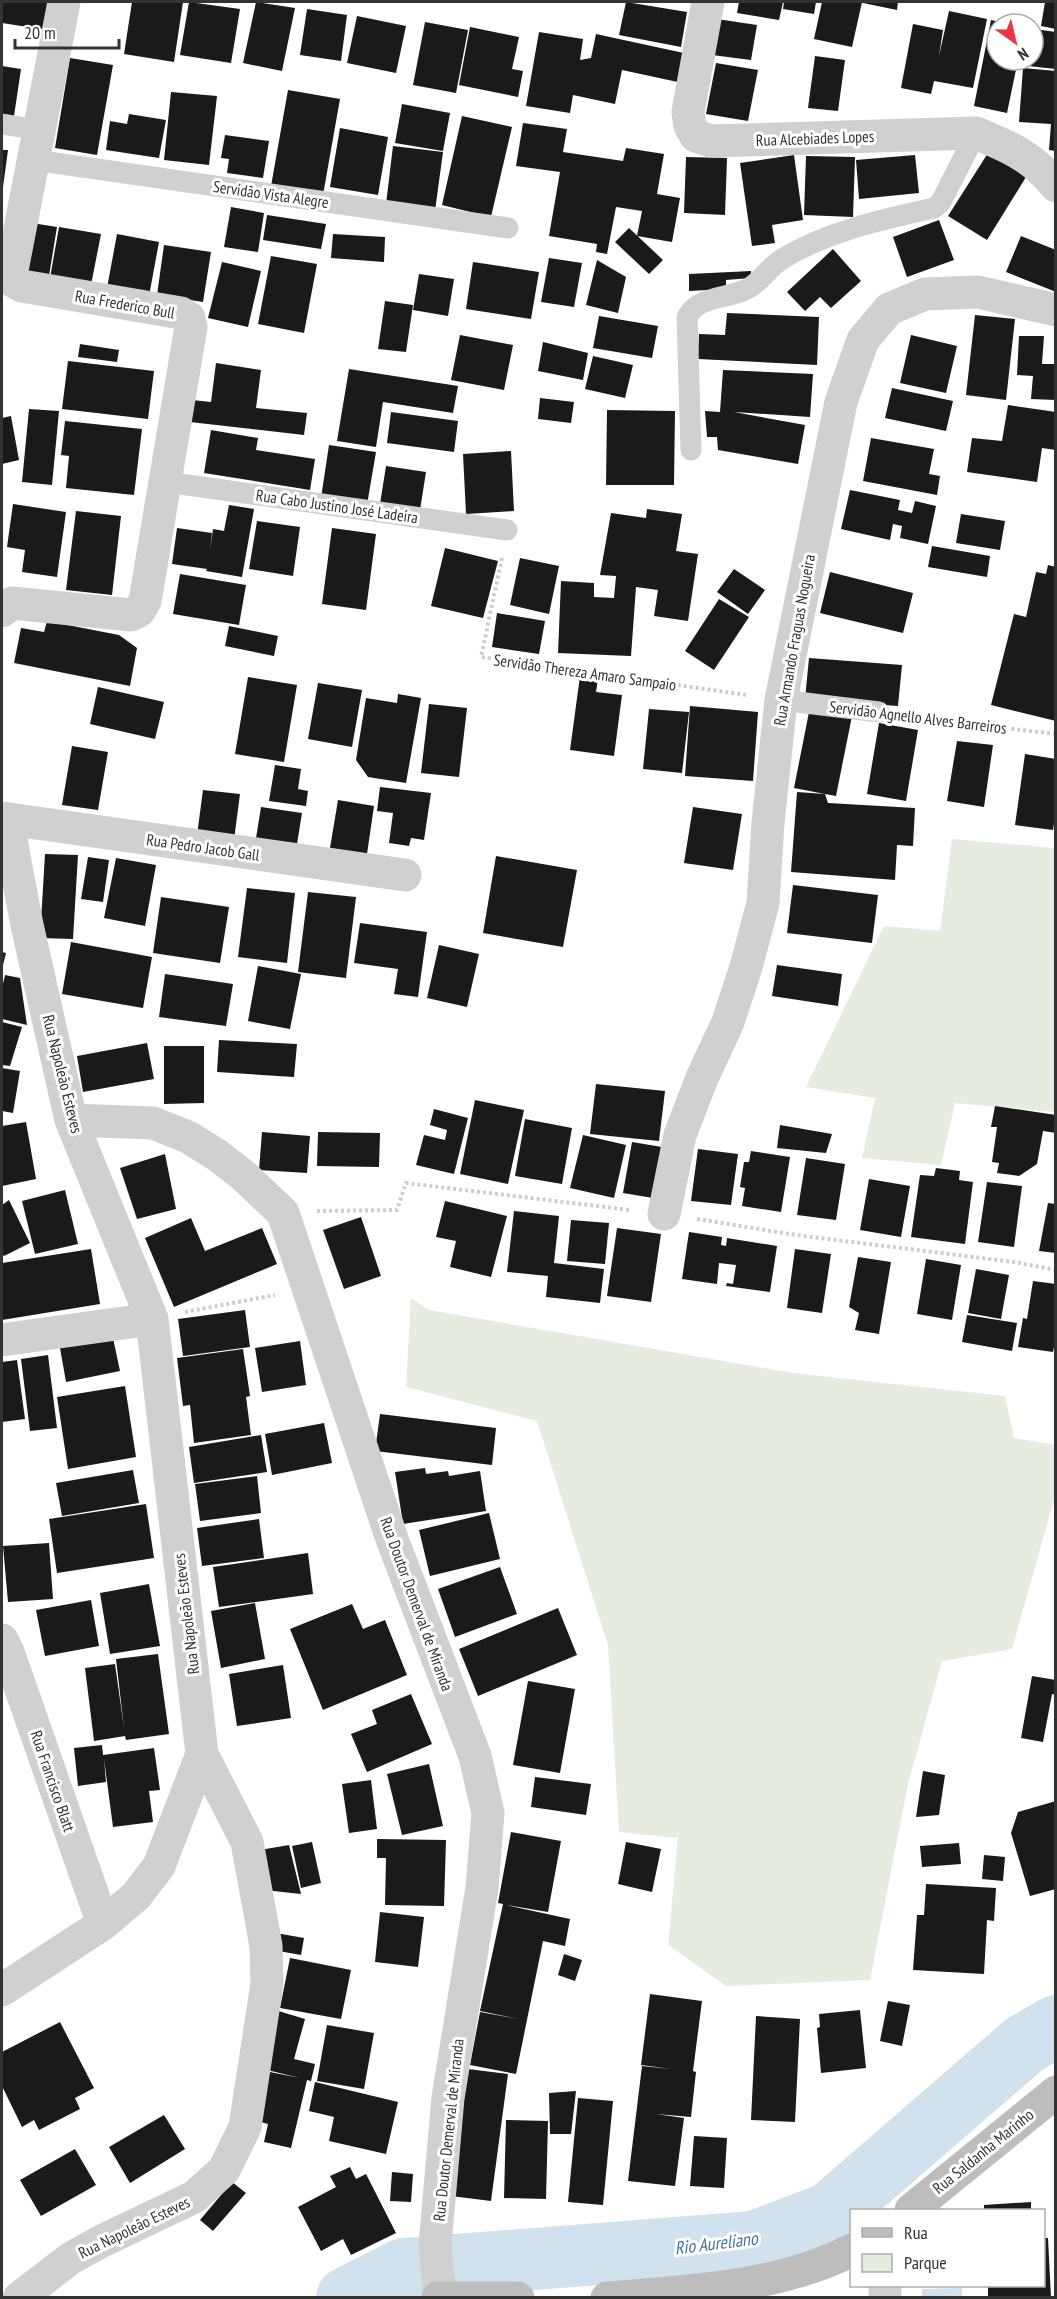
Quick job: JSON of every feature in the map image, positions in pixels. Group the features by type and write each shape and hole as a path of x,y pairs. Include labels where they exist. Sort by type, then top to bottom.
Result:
{"main road":[{"name":"Rua Saldanha Marinho","path":"913,2209 1056,2092"},
{"path":"607,2298 705,2290 787,2274 828,2262 850,2251"},
{"path":"439,2297 518,2298"}],"street":[{"name":"Rua Frederico Bull","path":"2,611 12,603 131,615 139,611 145,601 191,327 189,318 181,313 22,286 13,280 12,270 64,2"},
{"name":"Rua Alcebiades Lopes","path":"708,2 688,112 690,126 696,136 711,141 976,133 1013,149 1038,165 1056,186"},
{"name":"Rua Armando Fraguas Nogueira","path":"664,1214 680,1135 702,1078 728,1022 764,903 768,823 781,700 841,402 863,340 889,309 925,294 978,292 1056,310"},
{"name":"Rua Pedro Jacob Gall","path":"4,819 405,875"},
{"name":"Rua Napoleão Esteves","path":"4,819 14,923 71,1120 152,1319 202,1754 247,1842 266,1946 267,1984 246,2127 224,2170 194,2197 71,2258 19,2298"},
{"name":"Rua Doutor Demerval de Miranda","path":"71,1120 153,1123 188,1137 218,1155 283,1213 392,1539 474,1756 488,1813 482,1888 448,2098 435,2245 439,2297"},
{"path":"2,1340 152,1319"},
{"name":"Rua Francisco Blatt","path":"2,1640 103,1924"},
{"path":"2,1990 103,1924 136,1896 159,1866 202,1754"}],"lane":[{"name":"Servidão Vista Alegre","path":"2,124 36,145 508,228"},
{"path":"691,450 687,317 691,310 699,304 749,288 780,260 819,240 854,227 934,208 940,202 976,133"},
{"name":"Rua Cabo Justino José Ladeira","path":"166,482 507,530"},
{"name":"Servidão Agnello Alves Barreiros","path":"781,700 879,712"}],"path":[{"name":"Servidão Thereza Amaro Sampaio","path":"507,530 481,657 781,700"},
{"name":"Servidão Agnello Alves Barreiros","path":"879,712 1056,734"},
{"path":"152,1319 308,1289"}],"green space":[{"path":"952,839 1055,848 1055,1112 955,1103 941,1165 862,1158 875,1098 806,1087 884,926 940,931"},
{"path":"411,1298 429,1310 793,1373 1005,1396 1014,1438 1055,1445 1055,1496 1012,1649 942,1661 908,1784 870,1980 726,1986 668,1945 678,1838 619,1832 608,1645 537,1421 406,1387"}],"water":[{"path":"962,2288 962,2297 922,2297 922,2289"}],"building":[{"path":"2,2 52,2 47,30 2,23"},
{"path":"132,2 183,2 174,62 124,54"},
{"path":"189,2 240,9 231,63 180,55"},
{"path":"256,2 295,8 282,71 243,63"},
{"path":"626,2 687,12 681,47 619,35"},
{"path":"739,2 783,2 779,20 737,13"},
{"path":"784,2 816,2 814,14 783,9"},
{"path":"822,2 862,2 852,47 814,39"},
{"path":"864,2 898,2 897,10"},
{"path":"1045,2 1056,2 1056,29 1045,27"},
{"path":"307,9 347,15 341,61 300,55"},
{"path":"949,11 985,19 973,88 934,81 931,94 901,88 913,24 943,30 939,56"},
{"path":"357,16 406,26 396,73 347,63"},
{"path":"717,19 757,25 751,60 712,55"},
{"path":"425,22 468,30 456,93 413,85"},
{"path":"470,27 519,37 512,69 523,71 518,97 459,85"},
{"path":"1045,30 1056,32 1056,69 1045,68"},
{"path":"539,32 583,39 580,60 591,58 596,34 693,55 687,84 622,70 615,104 573,95 570,113 526,106"},
{"path":"985,50 985,72 1016,72 1007,113 974,106"},
{"path":"815,56 845,60 838,111 808,108"},
{"path":"70,58 113,65 97,155 55,148"},
{"path":"716,63 758,70 748,121 706,114"},
{"path":"2,66 21,69 14,116 2,114"},
{"path":"1056,71 1056,151 1049,150 1051,124 1019,122 1023,72"},
{"path":"288,90 340,99 323,195 271,186"},
{"path":"171,92 217,96 209,165 164,160"},
{"path":"402,104 450,113 443,151 395,143"},
{"path":"129,114 166,120 159,158 106,150 110,121 127,124"},
{"path":"462,116 512,127 491,217 442,205"},
{"path":"523,123 567,129 563,152 623,161 626,148 664,154 657,194 680,198 672,242 637,236 642,211 616,207 607,254 596,252 597,244 549,236 560,172 516,166"},
{"path":"340,128 388,137 378,195 330,187"},
{"path":"225,135 269,141 263,178 227,173 229,159 221,158"},
{"path":"393,146 443,152 435,211 386,204"},
{"path":"2,150 8,150 3,187 2,187"},
{"path":"988,153 1026,177 987,240 948,216"},
{"path":"794,155 803,220 772,225 775,243 752,246 740,163"},
{"path":"915,155 919,193 859,199 856,160"},
{"path":"806,156 855,157 853,217 804,215"},
{"path":"686,157 727,158 725,215 684,213"},
{"path":"231,207 264,213 258,252 224,247"},
{"path":"267,215 326,224 321,249 263,240"},
{"path":"939,220 954,260 907,277 893,237"},
{"path":"32,223 57,227 48,282 27,279"},
{"path":"59,227 101,234 91,285 50,278"},
{"path":"629,228 663,260 649,274 615,242"},
{"path":"117,234 159,242 149,296 107,288"},
{"path":"333,234 385,237 384,262 331,258"},
{"path":"1021,236 1056,250 1056,292 1006,272"},
{"path":"164,245 211,252 203,302 157,295"},
{"path":"833,249 861,281 831,308 820,297 805,311 787,292"},
{"path":"271,256 317,264 304,333 258,324"},
{"path":"549,258 582,263 574,307 541,302"},
{"path":"597,260 626,277 618,313 586,305"},
{"path":"222,262 261,271 248,327 208,318"},
{"path":"473,262 539,272 531,319 466,309"},
{"path":"751,271 751,278 726,280 726,289 689,291 689,274"},
{"path":"419,274 454,279 448,316 413,310"},
{"path":"385,301 413,305 406,352 378,349"},
{"path":"727,313 819,317 817,365 698,359 699,334 725,335"},
{"path":"975,315 1015,319 1006,400 966,395"},
{"path":"599,316 658,326 652,358 593,348"},
{"path":"460,335 513,345 504,390 451,380"},
{"path":"911,335 957,346 946,393 900,383"},
{"path":"1019,336 1044,336 1042,364 1056,364 1056,400 1031,399 1033,376 1017,375"},
{"path":"543,342 588,353 583,380 538,371"},
{"path":"80,344 119,350 117,362 78,357"},
{"path":"593,356 633,365 625,398 585,389"},
{"path":"68,361 154,371 148,419 62,409"},
{"path":"216,363 261,370 256,408 307,413 304,435 190,422 192,400 211,402"},
{"path":"349,369 458,386 453,413 383,402 376,447 337,441"},
{"path":"723,370 813,374 810,417 734,412 805,425 798,464 718,450 717,437 707,437 705,411 720,412"},
{"path":"892,388 953,401 946,431 885,418"},
{"path":"540,398 574,402 571,423 538,419"},
{"path":"1008,405 1056,412 1056,450 1042,448 1037,482 967,472 972,438 1002,441"},
{"path":"29,409 59,411 52,485 22,482"},
{"path":"607,410 675,411 674,485 606,485"},
{"path":"391,412 458,421 454,452 387,443"},
{"path":"11,416 19,460 2,464 2,418"},
{"path":"65,421 142,429 134,495 66,488 69,456 61,455"},
{"path":"211,430 258,438 256,450 315,459 310,490 204,473"},
{"path":"871,438 934,449 929,474 940,476 937,495 863,481"},
{"path":"329,445 376,452 367,505 321,498"},
{"path":"511,451 514,511 466,514 463,454"},
{"path":"386,466 426,472 420,510 380,504"},
{"path":"850,490 900,500 898,510 912,513 915,501 936,506 928,544 900,538 902,526 893,524 890,540 841,529"},
{"path":"13,504 66,512 57,577 22,572 25,550 7,547"},
{"path":"229,505 254,509 242,577 172,564 177,528 212,533 210,551 213,529 224,531"},
{"path":"647,509 682,514 676,551 698,554 688,621 654,616 658,590 636,587 631,656 558,653 561,581 594,583 594,597 614,598 616,576 600,575 611,513 646,518"},
{"path":"76,511 121,516 112,595 66,590"},
{"path":"961,514 1005,521 1000,550 956,543"},
{"path":"257,521 300,527 293,576 249,569"},
{"path":"332,528 376,534 366,610 322,604"},
{"path":"932,546 990,556 987,577 928,567"},
{"path":"445,548 498,561 483,618 431,606"},
{"path":"520,558 559,566 549,614 510,605"},
{"path":"1048,565 1056,567 1056,721 991,705 1014,614 1026,617 1036,572 1046,574"},
{"path":"734,569 765,590 748,614 717,592"},
{"path":"830,572 913,593 903,633 820,613"},
{"path":"180,574 246,585 239,625 173,614"},
{"path":"719,599 749,617 714,670 685,651"},
{"path":"497,613 545,621 539,654 492,647"},
{"path":"47,621 119,635 137,648 130,686 14,663 21,628 44,632"},
{"path":"229,626 278,636 274,656 225,646"},
{"path":"809,658 902,665 898,706 805,699"},
{"path":"580,676 598,679 596,692 622,695 614,756 570,750"},
{"path":"248,677 297,685 284,762 235,754"},
{"path":"318,683 362,690 352,747 308,739"},
{"path":"98,687 164,702 155,739 90,724"},
{"path":"398,694 421,698 406,783 368,777 356,760 366,698 397,703"},
{"path":"429,704 467,708 459,777 421,773"},
{"path":"690,706 758,712 753,781 685,776"},
{"path":"810,707 852,716 836,796 794,788"},
{"path":"649,709 689,712 682,773 643,769"},
{"path":"879,723 918,730 906,801 867,794"},
{"path":"957,741 993,745 984,807 947,801"},
{"path":"72,746 108,752 98,810 62,805"},
{"path":"1025,754 1056,759 1056,811 1053,830 1015,825"},
{"path":"275,765 301,769 298,789 308,791 306,806 269,801"},
{"path":"380,787 431,793 424,840 411,838 409,846 389,843 393,813 377,811"},
{"path":"203,790 240,794 234,840 197,835"},
{"path":"797,792 825,794 828,803 915,808 913,846 897,845 895,880 791,872"},
{"path":"338,800 374,806 367,854 330,848"},
{"path":"261,807 302,813 297,844 256,838"},
{"path":"693,807 742,814 733,870 684,863"},
{"path":"45,854 78,855 73,939 40,938"},
{"path":"496,856 577,870 563,947 483,933"},
{"path":"88,857 109,860 103,902 81,899"},
{"path":"116,858 156,865 145,926 104,918"},
{"path":"793,885 878,895 872,943 787,933"},
{"path":"247,888 295,893 287,963 238,957"},
{"path":"308,892 356,897 346,978 298,972"},
{"path":"161,897 229,907 220,963 153,953"},
{"path":"360,923 427,932 418,997 394,994 398,969 354,963"},
{"path":"71,942 152,957 143,1008 62,994"},
{"path":"439,945 479,954 467,1007 427,998"},
{"path":"2,952 6,953 2,969"},
{"path":"777,965 842,974 838,1006 772,996"},
{"path":"258,966 301,974 290,1029 248,1021"},
{"path":"165,974 233,984 226,1026 159,1017"},
{"path":"5,975 20,978 27,1025 2,1019 2,988"},
{"path":"2,1022 22,1027 10,1066 2,1065"},
{"path":"219,1040 297,1044 294,1077 217,1072"},
{"path":"147,1043 154,1079 83,1092 77,1056"},
{"path":"164,1046 204,1046 204,1103 164,1104"},
{"path":"2,1068 20,1071 13,1113 2,1111"},
{"path":"596,1084 665,1091 659,1141 590,1134"},
{"path":"475,1100 524,1110 508,1184 460,1174"},
{"path":"995,1106 1056,1115 1056,1133 1043,1131 1037,1164 1019,1176 997,1173 999,1163 992,1162 997,1127 991,1127"},
{"path":"434,1109 468,1118 454,1174 416,1165 424,1135 445,1140 447,1130 430,1125"},
{"path":"525,1119 572,1128 562,1184 515,1176"},
{"path":"26,1122 36,1179 2,1186 2,1126"},
{"path":"780,1125 832,1134 826,1153 777,1148"},
{"path":"262,1132 310,1136 307,1173 259,1170"},
{"path":"318,1132 380,1133 379,1167 317,1166"},
{"path":"583,1135 626,1145 614,1198 570,1188"},
{"path":"632,1142 668,1148 659,1199 623,1193"},
{"path":"698,1149 738,1154 731,1205 691,1201"},
{"path":"751,1151 790,1157 781,1212 742,1206 745,1188 740,1187 744,1162 749,1162"},
{"path":"165,1154 176,1209 137,1219 120,1168"},
{"path":"806,1158 845,1164 836,1220 797,1215"},
{"path":"936,1168 960,1171 959,1180 973,1182 965,1244 911,1237 920,1175 934,1176"},
{"path":"869,1179 910,1186 901,1237 860,1230"},
{"path":"987,1182 1022,1186 1014,1247 978,1242"},
{"path":"65,1190 78,1244 35,1254 22,1201"},
{"path":"9,1200 30,1243 4,1256 2,1254 2,1205"},
{"path":"445,1201 507,1216 491,1277 450,1267 456,1241 436,1237"},
{"path":"1048,1203 1056,1204 1056,1253 1039,1251"},
{"path":"514,1211 559,1216 554,1263 604,1269 600,1303 546,1297 548,1276 507,1272"},
{"path":"361,1217 381,1276 344,1289 323,1230"},
{"path":"191,1218 205,1251 262,1228 277,1264 174,1307 145,1238"},
{"path":"571,1220 609,1223 605,1264 567,1261"},
{"path":"617,1228 661,1234 651,1302 607,1296"},
{"path":"689,1232 722,1237 721,1245 726,1246 727,1238 777,1246 770,1292 726,1286 727,1283 733,1284 736,1265 719,1263 717,1284 682,1279"},
{"path":"91,1249 100,1304 2,1320 2,1263"},
{"path":"795,1249 831,1254 822,1313 787,1308"},
{"path":"858,1257 891,1262 879,1334 855,1330 859,1313 849,1307"},
{"path":"926,1259 961,1265 952,1320 917,1314"},
{"path":"976,1269 1009,1275 1001,1319 968,1313"},
{"path":"1033,1281 1056,1284 1056,1337 1053,1352 1018,1347 1023,1318 1027,1319"},
{"path":"245,1310 250,1347 183,1356 178,1319"},
{"path":"967,1315 1017,1323 1012,1351 962,1342"},
{"path":"113,1338 120,1371 66,1382 60,1348"},
{"path":"300,1341 306,1385 262,1392 255,1348"},
{"path":"243,1349 250,1396 246,1397 251,1435 194,1443 190,1405 183,1406 177,1358"},
{"path":"48,1355 57,1428 30,1431 21,1359"},
{"path":"17,1360 25,1419 2,1422 2,1362"},
{"path":"125,1386 136,1457 68,1469 57,1397"},
{"path":"380,1414 496,1428 492,1465 375,1451"},
{"path":"324,1423 332,1463 272,1475 265,1434"},
{"path":"261,1435 267,1472 194,1483 189,1447"},
{"path":"425,1468 426,1474 448,1471 449,1476 480,1471 486,1511 403,1524 395,1472"},
{"path":"133,1470 139,1503 62,1516 56,1483"},
{"path":"257,1476 261,1513 200,1521 195,1484"},
{"path":"146,1504 154,1558 57,1573 49,1519"},
{"path":"489,1513 500,1559 430,1576 419,1530"},
{"path":"259,1519 264,1558 202,1566 197,1528"},
{"path":"49,1543 53,1599 8,1602 3,1546"},
{"path":"308,1553 313,1594 219,1607 213,1567"},
{"path":"500,1567 517,1614 455,1637 438,1589"},
{"path":"149,1584 160,1646 110,1654 100,1593"},
{"path":"91,1600 99,1646 45,1656 36,1610"},
{"path":"255,1603 265,1659 221,1668 211,1611"},
{"path":"352,1604 363,1629 385,1620 407,1675 323,1710 290,1629"},
{"path":"558,1608 577,1655 478,1696 459,1649"},
{"path":"158,1654 169,1734 126,1740 125,1736 94,1741 85,1668 115,1664 124,1728 116,1659"},
{"path":"283,1665 291,1718 237,1726 229,1674"},
{"path":"1032,1676 1056,1680 1056,1695 1052,1694 1043,1742 1021,1738"},
{"path":"528,1681 575,1689 560,1773 513,1765"},
{"path":"411,1694 432,1744 367,1772 351,1734 377,1724 372,1710"},
{"path":"102,1745 103,1755 154,1748 160,1790 149,1791 153,1822 113,1827 104,1759 106,1782 78,1786 74,1748"},
{"path":"429,1764 443,1826 402,1835 387,1774"},
{"path":"923,1771 945,1775 939,1815 916,1817"},
{"path":"535,1777 591,1784 586,1815 531,1807"},
{"path":"371,1780 377,1829 349,1833 342,1784"},
{"path":"1056,1801 1056,1889 1030,1896 1011,1833 1018,1812"},
{"path":"511,1832 561,1841 548,1912 506,1905 570,1919 565,1946 543,1941 516,2074 470,2065 480,2012 519,2019 480,2011 503,1904 498,1903"},
{"path":"377,1839 446,1840 444,1906 385,1905 386,1858 377,1858"},
{"path":"312,1842 321,1883 301,1888 292,1846"},
{"path":"626,1842 661,1849 652,1892 618,1884"},
{"path":"959,1843 961,1864 922,1867 920,1846"},
{"path":"289,1845 301,1894 264,1890 254,1851"},
{"path":"984,1855 1005,1857 1003,1881 982,1879"},
{"path":"926,1884 996,1888 994,1921 987,1920 984,1974 913,1970 917,1915 924,1915"},
{"path":"380,1912 424,1917 418,1967 375,1962"},
{"path":"276,1933 304,1938 301,1955 273,1950"},
{"path":"564,1954 582,1960 575,1981 558,1975"},
{"path":"290,1958 351,1970 341,2019 280,2008"},
{"path":"650,1994 702,2001 693,2071 696,2072 691,2117 656,2114 684,2118 675,2186 628,2181 642,2066 671,2069 641,2065"},
{"path":"888,2001 910,2005 902,2046 880,2041"},
{"path":"275,2010 305,2019 294,2059 315,2064 311,2081 307,2080 291,2148 264,2142 268,2124 249,2119 260,2070 300,2078 259,2068"},
{"path":"860,2010 866,2068 821,2073 817,2028 820,2027 819,2014"},
{"path":"756,2016 800,2019 795,2122 751,2120"},
{"path":"60,2022 94,2088 75,2098 80,2109 39,2130 34,2120 22,2127 2,2086 2,2052"},
{"path":"327,2025 374,2033 364,2089 317,2081"},
{"path":"468,2069 508,2074 491,2201 451,2196"},
{"path":"315,2082 398,2102 386,2154 329,2141 334,2117 309,2111"},
{"path":"576,2091 571,2134 550,2134 549,2093"},
{"path":"578,2098 613,2101 603,2205 568,2202"},
{"path":"164,2115 185,2149 130,2183 109,2147"},
{"path":"506,2120 548,2121 546,2199 504,2198"},
{"path":"694,2136 727,2138 724,2188 690,2186"},
{"path":"75,2149 96,2185 41,2216 20,2180"},
{"path":"350,2167 356,2179 366,2174 396,2233 351,2255 343,2239 321,2251 298,2207 336,2187 330,2176"},
{"path":"392,2172 413,2174 411,2202 390,2201"},
{"path":"232,2182 246,2193 213,2231 200,2220"},
{"path":"1031,2202 1031,2209 984,2209 984,2205"},
{"path":"1045,2238 1048,2238 1051,2298 988,2298 988,2287 1045,2287"}],"waterway":[{"name":"Rio Aureliano","path":"347,2298 404,2269 754,2242 830,2213 1025,2044 1056,2026"}]}
